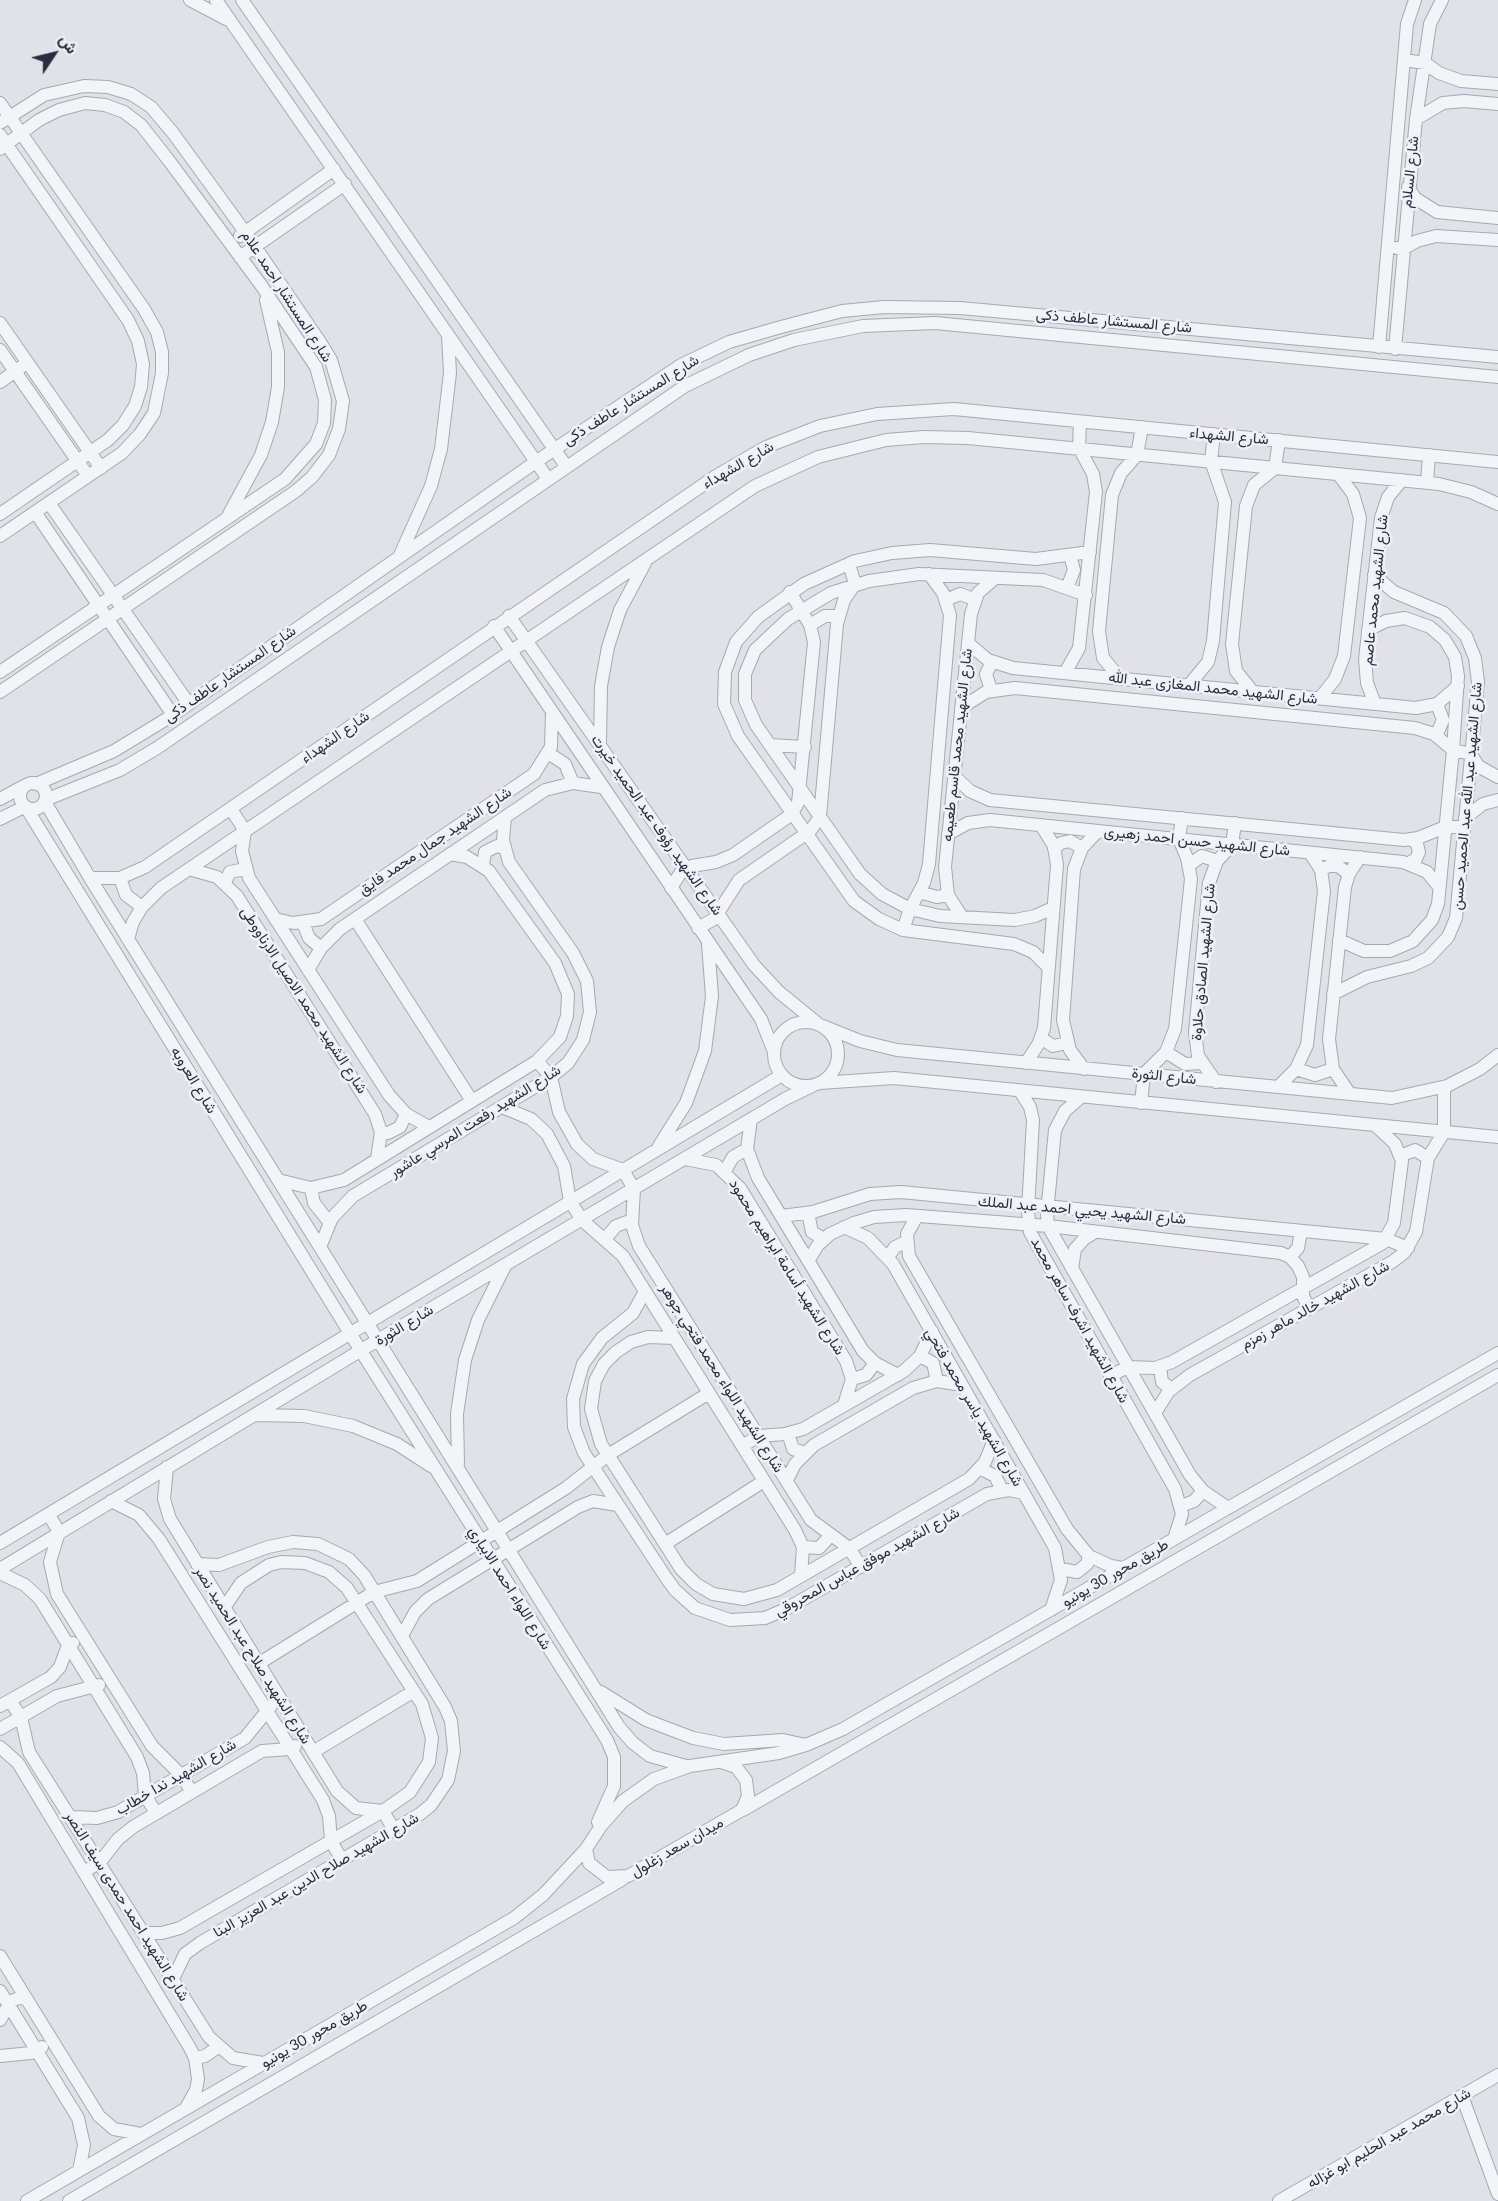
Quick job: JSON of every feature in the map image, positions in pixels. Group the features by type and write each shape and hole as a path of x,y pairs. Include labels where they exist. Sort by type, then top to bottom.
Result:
{"street":[{"path":"190,0 231,22"},
{"path":"216,0 548,479"},
{"path":"242,0 566,466"},
{"name":"شارع السلام","path":"1378,347 1407,24 1415,0"},
{"name":"شارع السلام","path":"1395,348 1416,119 1430,24 1442,0"},
{"path":"1404,60 1425,63 1454,78 1498,84"},
{"path":"1451,101 1454,78"},
{"path":"84,86 85,103"},
{"name":"شارع المستشار احمد علام","path":"0,692 296,491 312,477 329,455 339,429 343,401 331,360 255,246 151,107 131,94 108,87 84,86 44,95 5,119"},
{"path":"1416,119 1433,106 1451,101 1498,104"},
{"path":"0,103 5,119 21,134 144,309 156,332 162,352 162,373 154,413 140,435 122,453 0,536"},
{"name":"شارع المستشار احمد علام","path":"0,672 227,516 285,479 316,444 324,423 326,400 316,367 261,285 141,125 124,112 105,105 85,103 59,110 2,143"},
{"path":"0,514 108,440 123,425 135,406 141,387 143,364 138,341 128,320 2,143"},
{"path":"230,244 334,169"},
{"path":"240,256 345,184"},
{"path":"1408,187 1425,206 1437,212 1498,218"},
{"path":"1461,238 1463,214"},
{"path":"1387,248 1403,249 1426,238 1498,240"},
{"path":"227,516 261,455 272,422 278,387 278,352 261,285"},
{"name":"شارع المستشار عاطف ذكى","path":"0,799 114,751 173,715 597,420 681,365 729,342 842,311 884,307 960,308 1498,357"},
{"path":"0,323 101,468"},
{"name":"شارع المستشار عاطف ذكى","path":"45,801 107,776 151,752 685,386 727,364 794,340 863,326 910,323 958,325 1498,377"},
{"path":"1229,351 1232,332"},
{"path":"399,556 431,486 441,449 450,373 448,334"},
{"path":"20,351 2,358 15,372 88,476"},
{"path":"0,382 28,363"},
{"path":"326,400 343,401"},
{"path":"507,420 525,408"},
{"name":"شارع الشهداء","path":"90,878 120,878 146,867 732,465 802,432 858,417 915,410 954,410 1498,462"},
{"path":"597,420 609,437"},
{"path":"1065,673 1079,648 1086,595 1095,483 1090,465 1078,448 1080,422"},
{"path":"1120,678 1107,666 1100,649 1099,631 1112,495 1121,473 1137,454 1142,428"},
{"path":"1189,685 1208,662 1213,641 1225,502 1211,461 1214,434"},
{"name":"شارع الشهداء","path":"128,939 141,907 154,894 189,869 755,486 797,465 841,450 886,440 931,437 1078,448 1427,483 1463,490 1498,504"},
{"path":"1253,692 1236,671 1232,644 1246,506 1254,485 1275,468 1279,440"},
{"path":"1427,483 1428,455"},
{"name":"شارع الشهيد محمد عاصم","path":"1320,698 1335,679 1344,656 1360,518 1353,494 1338,474"},
{"path":"511,479 522,497"},
{"name":"شارع الشهيد محمد عاصم","path":"1376,704 1366,676 1374,576 1382,511 1388,497 1402,480"},
{"path":"49,503 189,704"},
{"path":"35,512 173,715"},
{"path":"1047,966 1027,948 1014,944 903,930 879,919 855,901 738,736 729,719 723,688 729,656 736,642 758,617 790,592 820,575 849,564 892,553 930,550 1036,560 1090,552"},
{"path":"1067,588 1074,570 1070,555"},
{"path":"600,744 601,686 608,647 620,610 648,558"},
{"path":"849,564 855,584"},
{"path":"1053,908 1022,919 932,915 894,902 870,885 800,790 749,713 745,700 745,674 752,656 762,642 801,610 831,593 855,584 902,575 929,574 1043,580 1086,595"},
{"name":"شارع الشهيد محمد قاسم طعيمه","path":"903,930 929,864 950,615 946,600 929,574"},
{"name":"شارع الشهيد عبد الله عبد الحميد حسن","path":"1334,994 1358,980 1420,963 1435,952 1448,937 1456,918 1478,682 1475,658 1466,636 1452,619 1436,608 1394,592 1374,576"},
{"path":"946,600 960,594 974,599 983,586 995,578"},
{"path":"698,928 709,924 719,914 740,880 806,834 820,817 838,616 844,600 855,584"},
{"path":"671,888 677,877 687,868 725,859 792,814 800,790 814,642 810,625 790,592"},
{"name":"شارع الشهيد محمد قاسم طعيمه","path":"962,917 948,895 945,876 974,599"},
{"path":"1368,630 1392,619 1412,620 1418,601"},
{"name":"شارع الشهيد رؤوف عبد الحميد خيرت","path":"509,616 770,984 820,1024"},
{"path":"810,625 825,616 838,616"},
{"name":"شارع الشهيد عبد الله عبد الحميد حسن","path":"1382,952 1406,945 1424,932 1435,912 1454,750 1458,686 1455,657 1445,640 1430,627 1412,620"},
{"name":"شارع الشهيد رؤوف عبد الحميد خيرت","path":"494,627 761,1019 774,1052"},
{"name":"شارع الشهيد محمد المغازى عبد الله","path":"968,643 992,662 1013,668 1416,708 1437,704"},
{"path":"1079,648 1089,653 1100,649"},
{"path":"992,662 986,674 992,690"},
{"path":"1436,736 1443,720 1437,704 1458,686"},
{"name":"شارع الشهيد محمد المغازى عبد الله","path":"961,708 976,696 992,690 1015,688 1415,728 1436,736 1454,750"},
{"name":"شارع الشهيد جمال محمد فايق","path":"275,919 303,923 329,914 534,774 548,753 553,736 552,714"},
{"path":"770,745 805,747"},
{"path":"1454,750 1471,754 1478,766 1498,777"},
{"path":"548,753 565,764 573,783"},
{"path":"954,776 970,791 983,798 980,809 982,820"},
{"name":"شارع الشهيد جمال محمد فايق","path":"308,970 321,948 333,935 545,790 573,783 601,787"},
{"path":"0,819 26,808 38,809 45,801 44,790 31,784 20,795 26,808"},
{"name":"شارع الشهيد حسن احمد زهيرى","path":"983,798 1411,839 1445,827 1465,823"},
{"path":"1465,823 1483,804 1498,800"},
{"name":"شارع العروبه","path":"45,801 55,822 378,1341"},
{"name":"شارع العروبه","path":"26,808 42,830 361,1351"},
{"path":"231,809 245,831"},
{"name":"شارع الشهيد رفعت المرسي عاشور","path":"320,1247 329,1222 353,1196 551,1077 568,1063 583,1040 590,1012 587,981 573,953 513,869 504,848 505,817"},
{"path":"1179,839 1182,818"},
{"name":"شارع الشهيد حسن احمد زهيرى","path":"948,834 961,826 982,820 1360,857 1410,863 1427,872 1439,887"},
{"path":"42,830 46,823 55,822"},
{"path":"1232,845 1235,823"},
{"path":"1026,1063 1041,1038 1057,865 1054,849 1041,825"},
{"name":"شارع الشهيد محمد الاصيل الارناووطى","path":"245,831 242,851 245,869 275,919 388,1095 406,1114 429,1127"},
{"path":"1084,1069 1067,1043 1063,1020 1076,862 1082,848 1098,831"},
{"name":"شارع الشهيد الصادق حلاوة","path":"1144,1074 1166,1052 1175,1029 1191,879 1189,865 1179,839"},
{"path":"1410,863 1416,859 1419,852 1417,844 1411,839"},
{"path":"1054,849 1061,843 1070,841 1082,848"},
{"name":"شارع الشهيد الصادق حلاوة","path":"1216,1082 1202,1063 1195,1032 1209,883 1217,861 1232,845"},
{"path":"483,865 485,852 497,846 504,848"},
{"path":"1278,1088 1296,1069 1307,1045 1324,891 1321,870 1310,852"},
{"name":"شارع الشهيد رفعت المرسي عاشور","path":"278,1180 311,1188 344,1180 537,1061 554,1046 564,1027 568,1005 565,983 555,963 495,877 483,865 467,857 450,854"},
{"path":"1189,865 1202,856 1217,861"},
{"path":"1350,1095 1333,1069 1329,1049 1345,887 1349,874 1360,857"},
{"path":"1321,870 1329,866 1338,866 1349,874"},
{"path":"189,869 208,873 225,882 230,872 245,869"},
{"path":"120,878 126,895 141,907"},
{"name":"شارع الشهيد محمد الاصيل الارناووطى","path":"225,882 237,897 371,1106 381,1132"},
{"path":"919,892 937,897 948,895"},
{"path":"355,919 472,1101"},
{"path":"988,941 990,919"},
{"path":"303,923 309,938 321,948"},
{"path":"656,1150 686,1103 705,1051 712,996 707,940"},
{"path":"1339,940 1364,951 1382,952 1385,972"},
{"path":"802,1022 820,1024 837,1044 838,1059 832,1074 816,1085 795,1084 782,1075 777,1068 774,1052 778,1038 788,1027 802,1022"},
{"name":"شارع الثورة","path":"820,1024 860,1041 897,1050 1392,1098 1444,1087 1464,1078 1498,1055"},
{"path":"1041,1038 1053,1046 1067,1043"},
{"path":"1166,1052 1185,1064 1202,1063"},
{"path":"537,1061 551,1077 559,1112 577,1144 593,1159 623,1170 634,1189"},
{"path":"1296,1069 1315,1075 1333,1069"},
{"path":"1142,1103 1144,1074"},
{"name":"شارع الثورة","path":"0,1543 782,1075"},
{"name":"شارع الثورة","path":"0,1571 59,1532 683,1159 751,1119 816,1085 894,1078 1498,1137"},
{"path":"1408,1248 1416,1232 1428,1158 1444,1132 1444,1087"},
{"name":"شارع الشهيد اشرف ساهر محمد","path":"1020,1091 1030,1107 1034,1126 1028,1225 1038,1251 1175,1489 1181,1506"},
{"path":"209,1104 224,1094"},
{"name":"شارع الشهيد اشرف ساهر محمد","path":"1081,1097 1065,1111 1055,1130 1047,1206 1048,1227 1190,1475 1203,1491 1228,1508"},
{"path":"502,1107 531,1119 547,1134 564,1166 570,1201"},
{"path":"377,1159 381,1132 388,1133 400,1127 406,1114"},
{"name":"شارع الشهيد أسامة ابراهيم محمود","path":"751,1119 747,1149 753,1169 863,1352 875,1364 898,1375"},
{"path":"1375,1126 1390,1136 1400,1156 1415,1150 1428,1158"},
{"path":"725,1171 733,1157 747,1149"},
{"name":"شارع الشهيد خالد ماهر زمزم","path":"1128,1367 1146,1369 1180,1358 1374,1249 1386,1239 1394,1223 1402,1170 1400,1156"},
{"name":"شارع الشهيد أسامة ابراهيم محمود","path":"683,1159 705,1161 725,1171 740,1188 840,1352 852,1379"},
{"path":"311,1188 314,1203 329,1222"},
{"name":"شارع الشهيد اللواء محمد فتحي جوهر","path":"634,1189 632,1220 639,1246 811,1520 849,1548"},
{"name":"شارع الشهيد يحيي احمد عبد الملك","path":"781,1216 808,1214 860,1196 886,1192 1386,1239 1408,1248"},
{"name":"شارع الشهيد اللواء محمد فتحي جوهر","path":"570,1201 582,1220 623,1256 795,1530 802,1547 801,1576"},
{"path":"808,1214 812,1232 824,1239"},
{"path":"888,1257 895,1246 906,1242 909,1227 917,1215"},
{"name":"شارع الشهيد يحيي احمد عبد الملك","path":"808,1261 824,1239 844,1227 874,1217 917,1215 1273,1252 1290,1257"},
{"path":"605,1239 616,1226 632,1220"},
{"name":"شارع الشهيد ياسر محمد فتحي","path":"844,1227 868,1238 888,1257 1055,1548 1061,1569 1060,1590 1051,1610"},
{"path":"1301,1231 1298,1248 1290,1257 1301,1271 1302,1290 1309,1308"},
{"path":"1072,1269 1073,1256 1079,1244 1095,1232"},
{"name":"شارع الشهيد ياسر محمد فتحي","path":"906,1242 913,1262 1066,1529 1089,1556 1100,1562 1123,1568"},
{"name":"شارع الشهيد خالد ماهر زمزم","path":"1155,1413 1172,1389 1190,1375 1392,1262 1408,1248"},
{"path":"458,1468 457,1414 465,1360 478,1320 506,1265"},
{"name":"شارع الشهيد موفق عباس المحروقي","path":"645,1291 633,1313 595,1346 578,1375 573,1399 574,1427 581,1447 592,1466 675,1590 707,1614 730,1620 753,1620 776,1614 987,1494 1002,1490"},
{"path":"742,1446 759,1436 803,1429 898,1375 920,1356 932,1331"},
{"name":"شارع الشهيد موفق عباس المحروقي","path":"674,1338 657,1336 631,1342 610,1358 599,1372 592,1390 591,1409 597,1433 608,1455 650,1522 688,1577 713,1594 744,1599 767,1594 969,1479 981,1469"},
{"name":"شارع اللواء احمد الابياري","path":"378,1341 595,1688 633,1743 659,1760 690,1766"},
{"name":"شارع اللواء احمد الابياري","path":"361,1351 611,1748 615,1773 614,1786 595,1835"},
{"name":"طريق محور 30 يونيو","path":"721,1762 763,1756 806,1745 855,1723 1498,1353"},
{"path":"920,1356 933,1363 937,1381"},
{"path":"844,1405 852,1379 866,1375 875,1364"},
{"path":"1160,1366 1162,1382 1172,1389"},
{"path":"1110,1376 1128,1367"},
{"name":"طريق محور 30 يونيو","path":"742,1810 1498,1375"},
{"path":"787,1480 804,1453 913,1389 937,1381 962,1385"},
{"path":"258,1664 374,1592 417,1581 566,1488 608,1455 709,1393"},
{"path":"255,1415 304,1416 353,1426 397,1444 436,1471"},
{"path":"788,1433 793,1449 804,1453"},
{"path":"994,1440 981,1469 995,1476 1002,1490 1024,1493"},
{"name":"شارع الشهيد صلاح عبد الحميد نصر","path":"167,1467 163,1488 166,1509 197,1564 337,1791 348,1804 365,1811 383,1811"},
{"path":"665,1544 764,1481"},
{"path":"1174,1539 1181,1523 1181,1506 1194,1502 1203,1491"},
{"name":"شارع الشهيد صلاح عبد الحميد نصر","path":"111,1501 130,1509 153,1530 326,1808 331,1841"},
{"path":"402,1636 415,1612 428,1599 585,1503 602,1501 617,1505"},
{"path":"49,1515 59,1532 50,1562 53,1583 157,1753 181,1775 192,1792"},
{"path":"635,1531 650,1522"},
{"path":"802,1547 819,1548 830,1536"},
{"name":"شارع الشهيد صلاح الدين عبد العزيز البنا","path":"173,1979 180,1962 192,1948 394,1830 431,1805 448,1780 454,1743 451,1721 437,1694 364,1575 348,1559 329,1548 306,1542 280,1543 219,1565 197,1564"},
{"path":"849,1548 861,1567"},
{"path":"1061,1569 1073,1572 1081,1570 1089,1556"},
{"name":"شارع الشهيد صلاح الدين عبد العزيز البنا","path":"144,1933 162,1933 180,1928 383,1811 410,1792 429,1762 432,1738 422,1704 347,1588 329,1572 318,1566 293,1561 269,1565 249,1576 234,1590 224,1608"},
{"path":"0,1571 33,1592 68,1645 140,1765 146,1795 156,1814"},
{"path":"789,1583 799,1601"},
{"path":"5,1704 51,1677 63,1661 68,1645 83,1635"},
{"path":"226,1645 241,1635"},
{"path":"0,1729 64,1693 94,1688 110,1678"},
{"path":"595,1688 639,1716 693,1738 724,1744 783,1740 806,1745"},
{"path":"313,1752 414,1691"},
{"path":"422,1704 437,1694"},
{"path":"266,1709 281,1700"},
{"name":"شارع الشهيد احمد حمدى سيف النصر","path":"5,1704 21,1718 29,1752 218,2047 243,2062 264,2063"},
{"name":"شارع الشهيد ندا خطاب","path":"72,1817 88,1819 105,1816 146,1795 245,1738 266,1709"},
{"path":"290,1749 305,1739"},
{"name":"شارع الشهيد احمد حمدى سيف النصر","path":"0,1747 18,1763 195,2058 198,2079 196,2090 186,2109"},
{"name":"شارع الشهيد ندا خطاب","path":"84,1872 100,1862 125,1833 192,1792 261,1751 290,1749"},
{"path":"586,1849 614,1811 633,1793 666,1774 690,1766 721,1762"},
{"name":"ميدان سعد زغلول","path":"586,1849 589,1863 600,1874 614,1878 628,1876 742,1810 748,1796 746,1780 736,1767 721,1762"},
{"path":"383,1811 394,1830"},
{"path":"331,1841 342,1860"},
{"name":"طريق محور 30 يونيو","path":"27,2201 514,1918 543,1896 586,1849"},
{"name":"طريق محور 30 يونيو","path":"69,2201 628,1876"},
{"path":"0,1956 99,2116 114,2128 141,2134"},
{"path":"0,1991 72,2110 83,2136 83,2154 79,2171"},
{"path":"0,2020 8,2004 19,1998 27,2000"},
{"path":"0,2056 36,2051 51,2038"},
{"path":"195,2058 210,2054 218,2047"},
{"name":"شارع محمد عبد الحليم ابو غزاله","path":"1279,2201 1498,2075"},
{"path":"1462,2096 1498,2194"},
{"path":"72,2110 89,2100"}]}
